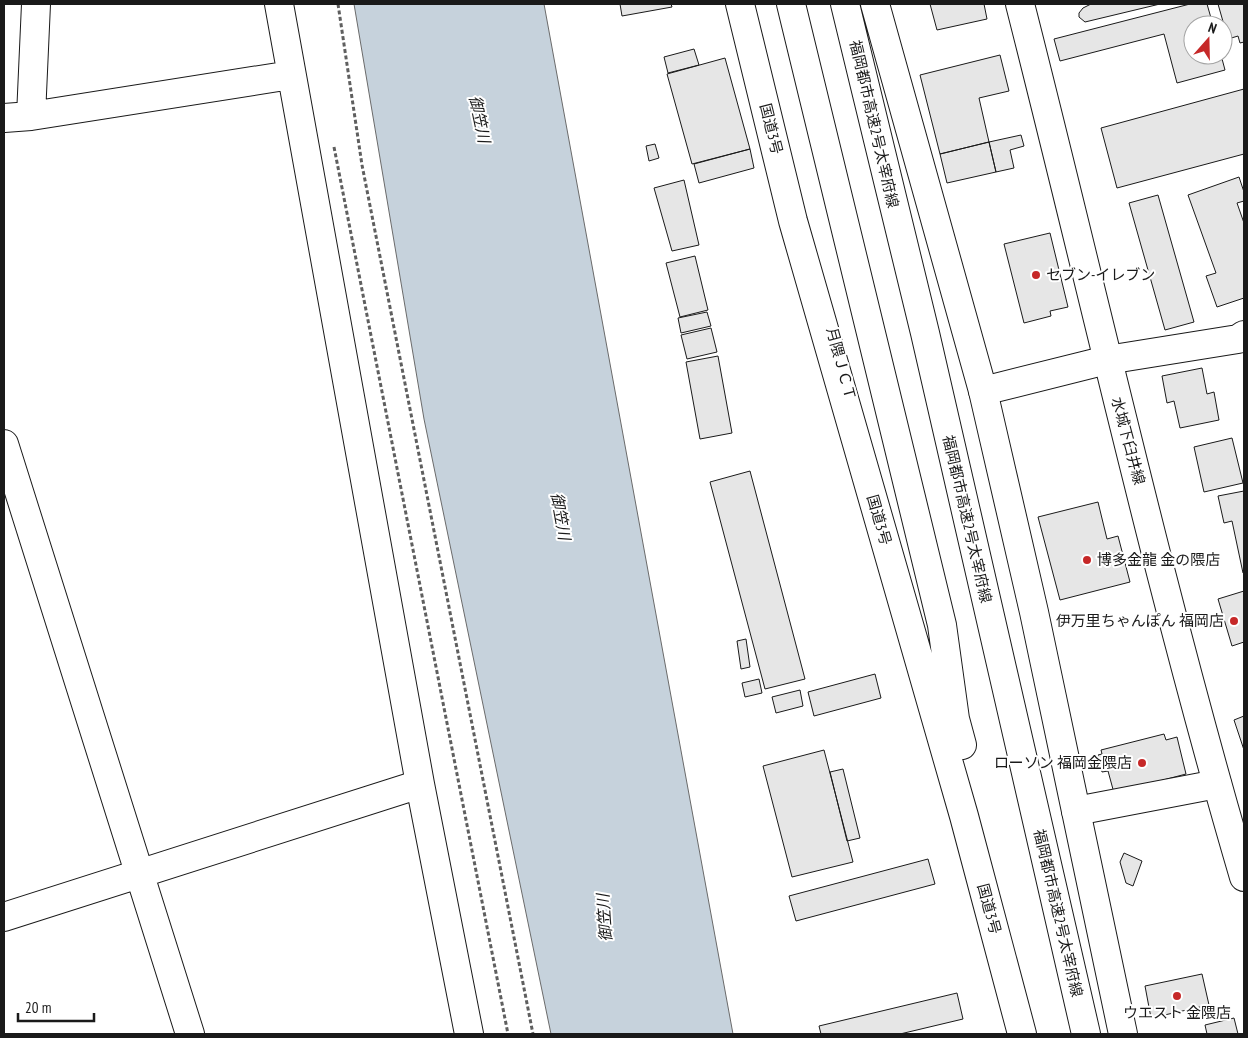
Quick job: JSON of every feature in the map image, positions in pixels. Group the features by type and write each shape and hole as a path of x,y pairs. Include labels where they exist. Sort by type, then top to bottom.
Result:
{"main road":[{"path":"31,116 36,4"},
{"path":"279,4 420,784 469,1034"},
{"name":"国道3号","path":"740,4 793,222 964,816 1022,1034"},
{"name":"月隈ＪＣＴ","path":"744,4 887,537 916,631 955,718"},
{"path":"791,4 942,625 955,718 1029,1034"},
{"path":"875,4 983,392 1034,612 1123,1034"},
{"name":"水城下臼井線","path":"1020,4 1068,191 1107,360 1217,784 1244,877"},
{"name":"福岡都市高速2号太宰府線","path":"847,8 1086,1034"},
{"path":"4,118 31,116 291,75"},
{"path":"983,392 1107,360 1238,339 1244,335"},
{"path":"4,444 190,1034"},
{"path":"4,917 420,784"},
{"path":"1076,811 1217,784"}],"path":[{"path":"338,4 362,165 534,1034"},
{"path":"334,145 508,1034"}],"water":[{"name":"御笠川","path":"354,4 544,4 733,1034 551,1034 424,419"}],"building":[{"path":"620,4 671,4 672,7 622,16"},
{"path":"930,4 984,4 987,19 937,30"},
{"path":"1091,4 1160,4 1085,22 1079,17 1079,13 1083,8"},
{"path":"1190,4 1207,4 1210,15 1183,15 1183,65 1224,65 1225,70 1177,83 1164,34 1060,61 1054,39"},
{"path":"1218,4 1244,4 1244,42 1240,43 1238,36 1233,38 1233,15 1221,15"},
{"path":"694,49 699,65 668,73 664,57"},
{"path":"1000,55 1009,91 979,98 989,142 940,154 920,75"},
{"path":"725,58 750,149 692,164 667,74"},
{"path":"1244,89 1244,154 1117,188 1101,128"},
{"path":"1021,135 1024,146 1010,150 1014,168 996,172 989,142"},
{"path":"989,142 996,172 947,183 940,154"},
{"path":"655,144 659,158 649,161 646,146"},
{"path":"750,149 754,168 699,183 694,164"},
{"path":"1239,177 1244,192 1244,201 1237,203 1244,223 1244,298 1217,307 1206,276 1216,273 1188,195"},
{"path":"684,180 699,245 672,251 654,188"},
{"path":"1158,195 1194,322 1165,330 1129,203"},
{"name":"セブン-イレブン","path":"1050,233 1068,307 1050,311 1051,316 1024,323 1004,244"},
{"path":"695,256 708,310 680,317 666,263"},
{"path":"707,312 711,326 681,333 678,318"},
{"path":"711,328 717,352 687,359 681,335"},
{"path":"718,356 732,433 700,439 686,362"},
{"path":"1202,368 1207,394 1214,392 1219,420 1180,428 1174,401 1167,403 1162,376"},
{"path":"1232,438 1243,483 1204,492 1194,447"},
{"path":"750,471 805,679 765,689 710,482"},
{"path":"1244,491 1243,573 1232,521 1224,523 1218,496"},
{"name":"博多金龍 金の隈店","path":"1098,502 1107,539 1118,536 1130,582 1060,600 1038,517"},
{"name":"伊万里ちゃんぽん 福岡店","path":"1244,591 1244,642 1232,646 1218,599"},
{"path":"746,639 750,667 741,669 737,641"},
{"path":"875,674 881,698 814,716 808,692"},
{"path":"759,679 762,693 745,697 742,683"},
{"path":"800,690 803,706 776,713 772,697"},
{"path":"1244,716 1244,750 1234,720"},
{"name":"ローソン 福岡金隈店","path":"1164,734 1166,740 1177,737 1186,774 1114,793 1108,771 1102,772 1098,755 1102,754 1101,750"},
{"path":"824,750 853,862 792,877 763,766"},
{"path":"843,769 860,838 847,841 830,772"},
{"path":"1124,853 1142,861 1133,886 1126,883 1120,862"},
{"path":"928,859 935,884 796,921 789,896"},
{"name":"ウエスト 金隈店","path":"1202,974 1209,1005 1151,1018 1145,986"},
{"path":"957,993 963,1019 900,1034 821,1034 819,1026"},
{"path":"1234,1018 1238,1034 1207,1034 1205,1025"}],"place":[{"name":"セブン-イレブン","path":"1036,275"},
{"name":"博多金龍 金の隈店","path":"1087,560"},
{"name":"伊万里ちゃんぽん 福岡店","path":"1234,621"},
{"name":"ローソン 福岡金隈店","path":"1142,763"},
{"name":"ウエスト 金隈店","path":"1177,996"}]}
